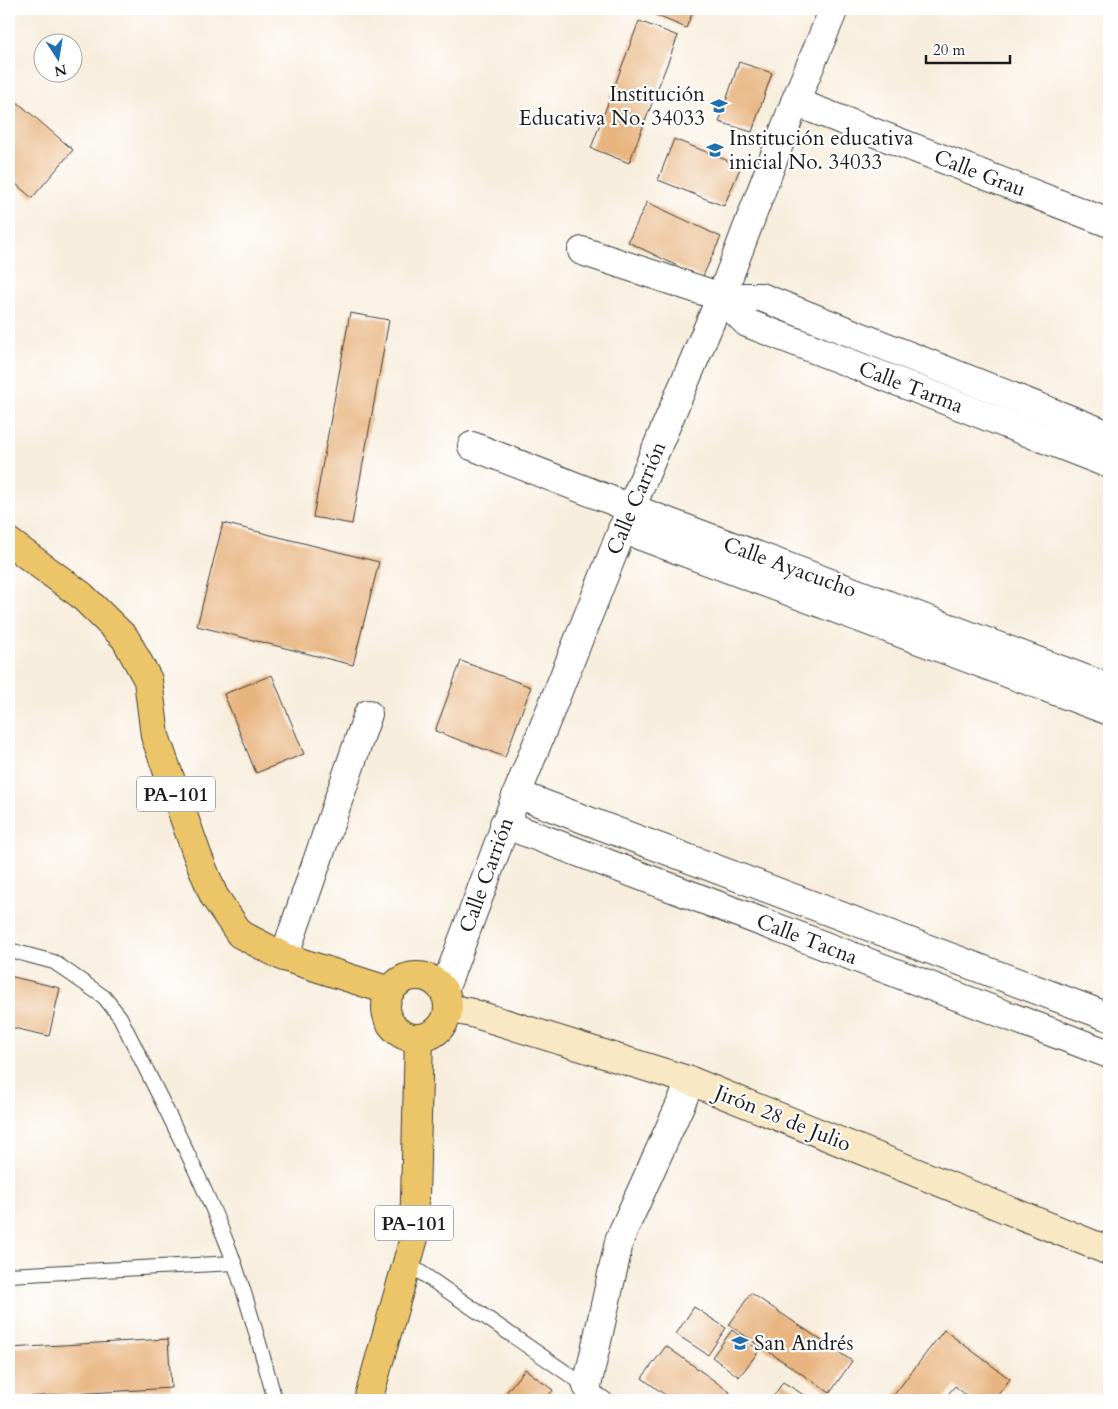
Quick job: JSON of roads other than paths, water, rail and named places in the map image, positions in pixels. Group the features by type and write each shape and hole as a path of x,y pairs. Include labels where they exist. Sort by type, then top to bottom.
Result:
{"main road":[{"name":"PA-101","path":"9,542 80,595 125,638 148,680 155,736 198,857 214,896 240,934 284,957 390,990"},
{"path":"417,976 428,977 437,982 446,999 447,1017 437,1032 420,1038 400,1034 393,1028 385,1010 390,990 397,982 417,976"},
{"name":"PA-101","path":"368,1400 414,1238 420,1038"}],"street":[{"name":"Calle Carrión","path":"446,999 504,824 627,519 721,297 795,102 834,9"},
{"name":"Calle Grau","path":"795,102 1109,223"},
{"name":"Calle Tarma","path":"582,251 721,297 761,297 991,390 1109,435"},
{"name":"Calle Tarma","path":"721,297 747,323 1109,464"},
{"path":"979,414 991,390"},
{"name":"Calle Ayacucho","path":"472,446 627,519 925,630 1109,688"},
{"name":"Calle Ayacucho","path":"925,630 1109,711"},
{"path":"284,957 368,714"},
{"name":"Calle Tacna","path":"516,794 1109,1017"},
{"name":"Calle Tacna","path":"504,824 1109,1054"},
{"path":"1014,1018 1032,988"},
{"name":"Jirón 28 de Julio","path":"446,999 472,1013 691,1081 1109,1251"},
{"path":"596,1393 620,1238 691,1081"}],"lane":[{"path":"9,950 54,962 104,997 120,1017 202,1186 234,1263 256,1330 275,1400"},
{"path":"9,1275 234,1263"},
{"path":"407,1263 596,1393"}],"place":[{"name":"Institución Educativa No. 34033","path":"719,106"},
{"name":"Institución educativa inicial No. 34033","path":"715,150"},
{"name":"San Andrés","path":"740,1343"}]}
